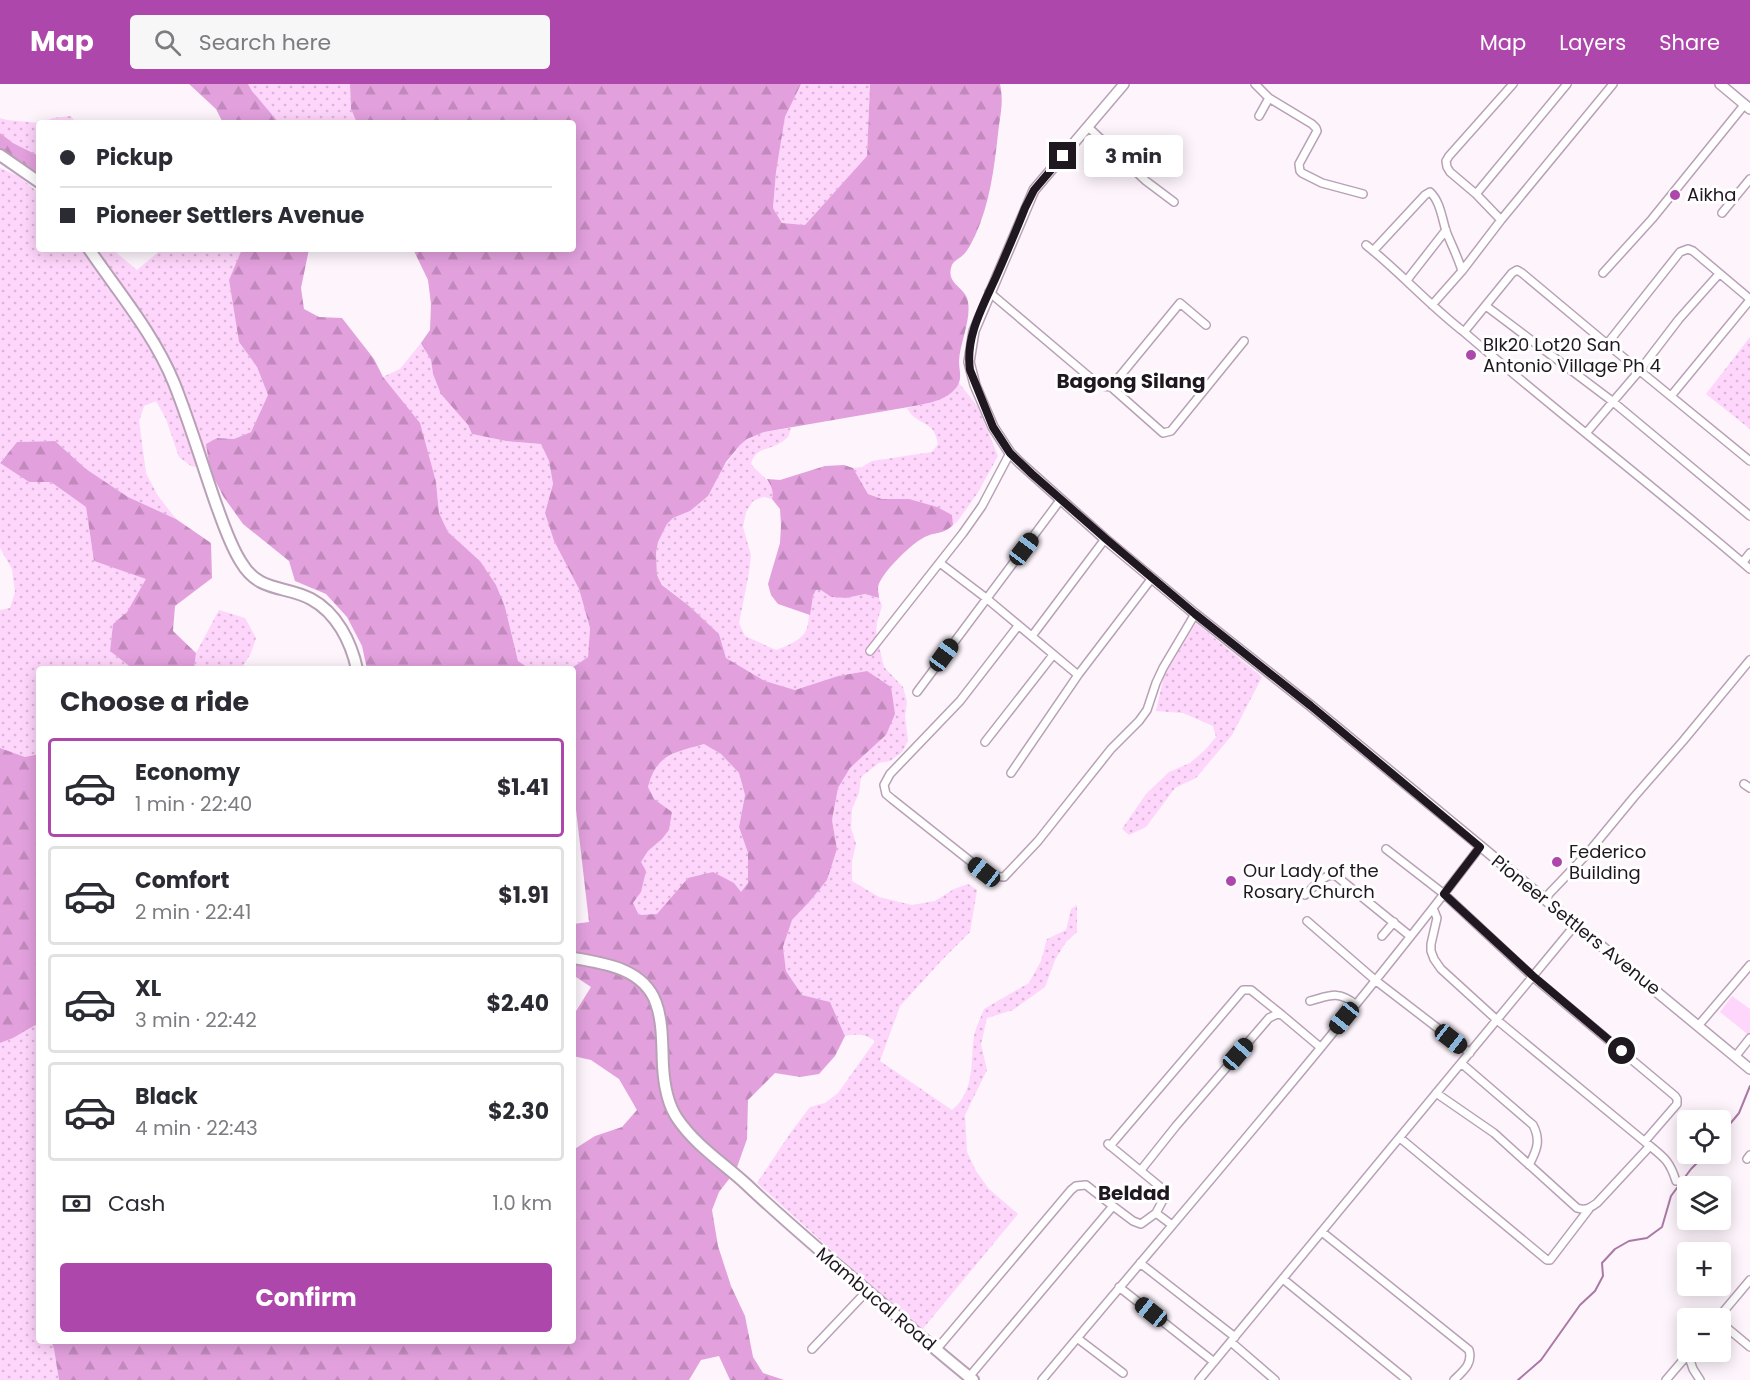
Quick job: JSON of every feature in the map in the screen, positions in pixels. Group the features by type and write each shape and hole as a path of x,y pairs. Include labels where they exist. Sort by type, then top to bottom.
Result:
{"main road":[{"path":"0,156 36,180"},
{"path":"91,252 147,330 174,382 223,522 240,562 248,573 261,583 310,598 324,607 343,631 350,644 356,666"},
{"name":"Mambucal Road","path":"576,959 608,964 624,970 640,979 650,989 659,1015 665,1089 669,1103 676,1116 699,1143 781,1217 971,1379"}],"street":[{"path":"1255,84 1269,98 1316,128 1317,131 1299,164 1302,174 1322,183 1363,194"},
{"path":"1501,220 1450,172 1446,161 1513,84"},
{"path":"1476,194 1567,84"},
{"path":"1432,305 1613,84"},
{"path":"1603,273 1747,107 1720,84"},
{"name":"Pioneer Settlers Avenue","path":"1122,85 1034,190 974,331 969,362 975,385 993,427 1010,453 1152,578 1750,1068"},
{"path":"1259,116 1269,98"},
{"path":"1088,127 1146,181 1174,202"},
{"path":"1722,213 1750,179"},
{"path":"1373,251 1425,195 1431,192 1435,196 1462,271"},
{"path":"1407,280 1446,230"},
{"path":"1366,245 1512,373 1587,432 1750,569"},
{"path":"1607,344 1680,252 1688,249 1693,251 1750,299 1671,396"},
{"path":"1464,332 1508,277 1517,270 1750,461"},
{"path":"1587,432 1640,370 1679,319 1719,274"},
{"path":"989,292 1093,380 1103,386 1111,387 1163,433 1171,431 1244,341"},
{"path":"1111,387 1180,303 1206,325"},
{"path":"1486,306 1612,401 1750,516"},
{"path":"870,651 982,506 1010,453"},
{"path":"916,692 1061,499"},
{"path":"1032,636 1106,539"},
{"path":"1743,562 1750,553"},
{"path":"940,563 986,598 1078,675"},
{"path":"1011,773 1078,675 1152,578"},
{"path":"1018,626 960,701 890,774 884,785 886,794 892,799 984,872 996,877 1004,877 1038,841 1100,762 1139,721 1147,710 1163,668 1195,614"},
{"path":"985,742 1053,655"},
{"path":"1545,898 1587,854 1750,660"},
{"path":"1042,1380 1320,1047 1480,847"},
{"path":"1386,849 1444,894 1533,976 1677,1099 1677,1104 1647,1144 1597,1203 1589,1209 1550,1260 1547,1260 1400,1138"},
{"path":"1305,895 1325,876 1335,875 1410,936"},
{"path":"1433,908 1437,918 1431,951 1441,969 1497,1020 1666,1158 1676,1181"},
{"path":"1307,921 1375,980 1470,1053"},
{"path":"1382,936 1394,922"},
{"path":"1199,1380 1576,924"},
{"path":"1698,1026 1750,965"},
{"path":"936,1350 1071,1190 1086,1185 1133,1221 1141,1224 1156,1213 1164,1198 1164,1190 1109,1145 1243,990 1251,990 1320,1047"},
{"path":"1310,1001 1335,995 1349,999 1355,1004"},
{"path":"1141,1170 1269,1018 1277,1014 1282,1015"},
{"path":"1735,1057 1750,1038"},
{"path":"1461,1063 1533,1125 1538,1146 1529,1165"},
{"path":"1437,1094 1494,1133 1577,1208 1589,1209"},
{"path":"971,1379 1113,1206"},
{"path":"1156,1213 1172,1225"},
{"path":"1322,1232 1469,1350 1471,1356 1469,1365 1454,1380"},
{"path":"1140,1263 1233,1339 1275,1380"},
{"path":"1283,1279 1407,1380"},
{"path":"1728,1308 1750,1280"},
{"path":"1119,1287 1214,1362"},
{"path":"812,1349 867,1291"},
{"path":"1731,1330 1750,1347"},
{"path":"1077,1338 1123,1373"},
{"path":"1666,1380 1681,1362"},
{"path":"1691,1362 1700,1380"}],"shaded area":[{"path":"248,84 350,84 351,109 356,120 276,120"},
{"path":"801,84 870,84 867,156 805,225 782,223 773,208 785,117"},
{"path":"71,116 74,120 48,120"},
{"path":"0,118 36,123 36,154 13,143 0,133"},
{"path":"0,168 18,176 36,191 36,252 116,252 137,270 158,252 241,252 229,280 239,342 257,367 268,395 251,432 234,439 217,438 206,444 210,470 191,466 179,457 166,419 156,401 144,406 139,421 146,473 158,496 176,519 128,497 86,469 55,441 17,442 0,462"},
{"path":"1750,337 1750,429 1706,394"},
{"path":"421,343 431,360 433,374 441,393 468,425 472,434 506,441 541,444 549,461 553,484 545,513 554,541 579,589 590,628 588,657 574,666 526,666 518,661 505,607 480,561 448,532 439,513 436,482 383,377 400,369"},
{"path":"959,383 978,407 998,456 977,494 957,522 953,525 952,515 909,499 882,499 868,494 853,468 862,467 872,461 932,452 938,444 933,430 915,418 907,408 929,403 942,397"},
{"path":"791,428 788,437 763,450 752,460 751,464 766,480 773,493 772,499 763,497 753,501 746,512 743,527 751,555 739,623 745,636 776,650 791,644 805,632 816,590 821,590 831,597 846,598 865,594 879,598 882,606 876,633 884,667 903,687 907,702 905,716 908,741 902,752 890,761 879,763 861,777 859,793 852,809 851,828 856,844 852,861 852,881 879,897 912,905 935,901 954,889 968,884 977,890 970,932 900,1006 880,1061 952,1110 960,1102 968,1085 974,1036 984,1009 1029,983 1041,961 1047,939 1066,930 1071,909 1077,905 1077,932 1066,942 1055,960 1045,987 1013,1010 987,1018 981,1044 987,1070 965,1115 967,1152 976,1171 989,1189 1018,1214 921,1331 757,1183 810,1107 825,1103 838,1093 875,1041 861,1035 845,1036 830,1002 802,995 786,971 783,947 792,920 827,880 837,849 832,820 838,788 850,768 886,735 867,671 838,676 795,690 765,681 726,658 719,634 663,585 657,575 658,542 667,524 673,518 690,511 747,439 764,432"},
{"path":"0,463 29,482 51,482 86,507 94,561 147,579 127,612 113,624 110,651 129,666 36,666 36,755 25,757 0,748 0,610 10,608 15,592 12,569 0,548"},
{"path":"219,610 245,618 256,638 251,653 243,666 194,666 196,653"},
{"path":"1196,623 1262,677 1232,735 1196,778 1175,788 1146,827 1129,835 1122,829 1146,794 1169,772 1190,763 1216,737 1213,726 1183,713 1156,711 1164,676"},
{"path":"704,744 721,754 739,773 745,795 739,827 748,853 749,883 741,893 688,878 658,914 639,915 633,903 641,892 641,862 648,851 669,830 672,812 654,799 648,787 652,776 656,767 668,756"},
{"path":"1732,996 1750,1009 1750,1036 1720,1012"},
{"path":"36,1025 36,1344 52,1344 59,1380 0,1380 0,1043"}],"green space":[{"path":"189,84 248,84 276,120 222,120 216,109"},
{"path":"350,84 801,84 785,117 773,208 782,223 805,225 867,156 870,84 1000,84 1001,109 988,198 975,236 967,251 954,262 950,273 953,281 965,294 968,305 959,361 960,378 956,388 944,397 925,404 764,432 747,439 726,462 708,496 690,511 673,518 667,524 658,542 656,553 657,575 662,585 719,634 726,658 765,681 795,690 838,676 867,671 891,687 895,714 886,735 850,768 838,788 832,820 837,849 827,880 792,920 783,947 786,971 802,995 830,1002 845,1036 835,1056 819,1074 800,1077 775,1073 748,1100 747,1139 736,1170 719,1192 712,1210 718,1246 731,1286 745,1316 753,1357 763,1373 784,1380 730,1380 719,1356 701,1360 689,1380 59,1380 52,1344 576,1344 576,1148 595,1136 622,1127 637,1110 619,1079 591,1060 576,1057 576,1011 591,987 576,977 576,924 589,922 576,810 574,666 588,657 590,628 579,589 554,541 545,513 553,484 549,461 541,444 506,441 472,434 468,425 441,394 433,374 431,360 421,343 430,330 431,304 428,280 414,252 576,252 576,120 356,120 351,109","holes":["704,744 721,754 739,773 745,795 739,827 748,853 748,883 741,892 734,883 713,872 688,878 657,914 639,915 633,903 641,892 646,871 641,862 648,851 669,830 672,812 654,799 648,787 656,767 668,756"]},
{"path":"0,133 13,143 36,154 36,174 22,162 0,149"},
{"path":"241,252 308,252 301,288 304,309 319,317 342,318 374,359 383,377 420,423 436,482 439,513 448,532 480,561 496,585 505,607 518,661 526,666 366,666 362,646 347,617 326,594 295,581 289,561 243,524 223,496 210,470 206,444 217,438 234,439 251,432 268,395 257,367 239,342 229,280"},
{"path":"55,441 86,469 128,497 176,519 211,543 212,578 175,606 173,631 196,653 194,666 129,666 110,651 113,624 127,612 146,579 94,561 86,507 51,482 29,482 0,463 17,442"},
{"path":"844,465 853,468 868,494 882,499 909,499 937,507 952,515 953,525 945,531 923,538 904,553 880,582 879,598 865,594 846,598 831,597 821,590 816,590 810,615 778,604 771,595 768,584 780,543 780,509 772,499 771,486 767,479 780,480 825,466"},
{"path":"0,748 25,757 36,755 36,1025 0,1043"}],"waterway":[{"path":"1731,1123 1739,1113 1750,1086"},
{"path":"1518,1380 1541,1360 1580,1305 1595,1291 1603,1276 1602,1263 1615,1249 1629,1241 1647,1238 1662,1227 1671,1196 1696,1164"}],"place":[{"name":"Aikha","path":"1675,195"},
{"name":"Blk20 Lot20 San Antonio Village Ph 4","path":"1471,355"},
{"name":"Federico Building","path":"1557,862"},
{"name":"Our Lady of the Rosary Church","path":"1231,881"}],"district":[{"name":"Bagong Silang","path":"1131,381"},
{"name":"Beldad","path":"1134,1193"}],"route":[{"path":"1063,156 1034,190 1025,208 971,342 970,370 1001,441 1020,463 1106,539 1480,847 1444,894 1533,976 1622,1051"}]}
